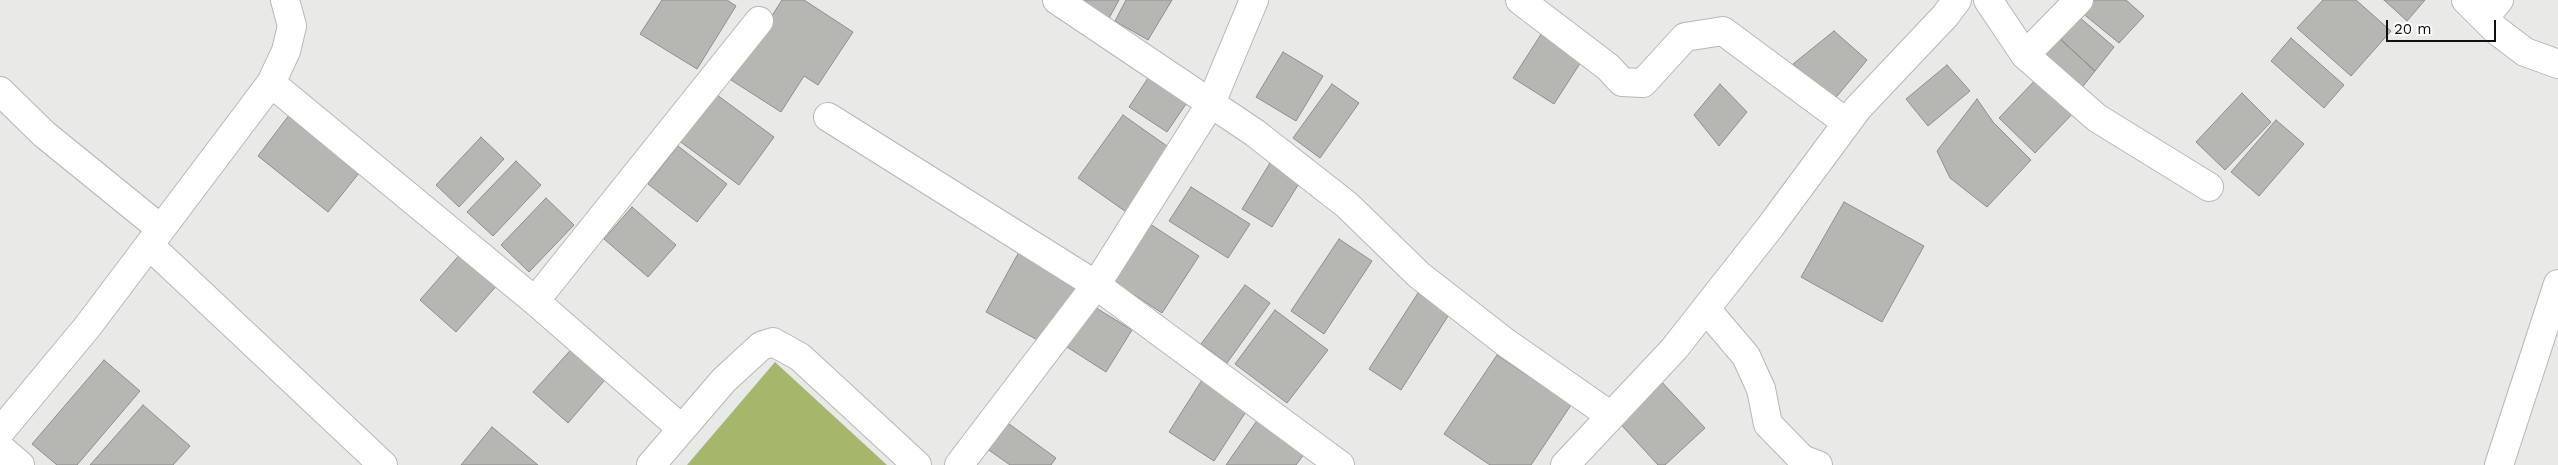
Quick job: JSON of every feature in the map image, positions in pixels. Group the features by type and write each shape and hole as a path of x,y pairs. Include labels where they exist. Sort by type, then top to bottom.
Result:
{"street":[{"path":"0,432 88,326 271,83 286,51 292,26 285,0"},
{"path":"1057,0 1255,133 1347,205 1419,275 1497,336 1611,416"},
{"path":"959,465 1096,285 1211,103 1254,0"},
{"path":"1520,0 1608,67 1622,82 1643,84 1685,37 1723,31 1847,123"},
{"path":"1565,465 1674,349 1847,123 1957,0"},
{"path":"1988,0 2026,55 2097,118 2209,187"},
{"path":"2026,55 2079,0"},
{"path":"2483,6 2525,52 2558,64"},
{"path":"535,300 759,21"},
{"path":"271,83 535,300 682,429"},
{"path":"0,91 155,237 383,465"},
{"path":"828,116 1096,285 1340,465"},
{"path":"2499,465 2558,284"},
{"path":"1706,308 1746,356 1761,389 1768,424 1806,463"},
{"path":"650,465 730,375 761,346 774,342 800,357 917,465"},
{"path":"0,448 20,465"}],"shaded area":[{"path":"775,362 887,465 687,465"}],"building":[{"path":"662,0 727,0 736,6 697,69 640,34"},
{"path":"782,0 804,0 853,32 818,85 804,76 781,112 731,80"},
{"path":"1073,0 1119,0 1108,20"},
{"path":"1126,0 1172,0 1148,40 1115,21"},
{"path":"2091,0 2126,0 2144,16 2119,43 2081,12"},
{"path":"2323,0 2356,0 2391,31 2351,76 2297,28"},
{"path":"2384,0 2425,0 2407,21"},
{"path":"2078,16 2114,47 2095,71 2059,38"},
{"path":"1547,25 1588,51 1554,104 1513,78"},
{"path":"1834,31 1867,60 1833,101 1793,64"},
{"path":"2059,38 2095,71 2076,95 2039,59"},
{"path":"2291,38 2344,85 2324,108 2271,61"},
{"path":"1283,52 1323,76 1296,121 1256,97"},
{"path":"1947,65 1970,91 1928,126 1906,99"},
{"path":"2042,73 2078,108 2035,153 1999,118"},
{"path":"1150,75 1188,101 1167,132 1129,107"},
{"path":"1332,84 1359,103 1320,158 1293,138"},
{"path":"1720,84 1747,112 1719,146 1694,115"},
{"path":"713,92 774,137 739,185 678,140"},
{"path":"2242,93 2271,122 2225,170 2196,142"},
{"path":"1977,99 1993,122 2031,160 1987,207 1950,178 1937,151"},
{"path":"296,106 367,163 328,212 258,156"},
{"path":"1123,115 1174,151 1129,214 1078,178"},
{"path":"2276,120 2304,144 2259,196 2231,172"},
{"path":"481,137 504,159 459,207 436,185"},
{"path":"678,146 727,184 697,222 648,184"},
{"path":"1273,158 1303,177 1272,227 1242,209"},
{"path":"516,161 541,185 493,236 467,212"},
{"path":"1191,187 1250,224 1228,258 1169,221"},
{"path":"546,198 574,225 529,272 501,245"},
{"path":"1844,202 1924,246 1882,322 1801,277"},
{"path":"632,207 676,245 648,277 604,239"},
{"path":"1147,222 1199,256 1162,313 1110,279"},
{"path":"1339,239 1372,261 1324,334 1291,311"},
{"path":"1020,250 1079,282 1045,344 986,312"},
{"path":"462,252 498,284 456,332 420,300"},
{"path":"1245,285 1270,303 1227,363 1201,344"},
{"path":"1418,293 1450,313 1401,390 1369,369"},
{"path":"1093,306 1132,330 1106,372 1067,347"},
{"path":"1275,310 1328,350 1287,403 1235,364"},
{"path":"576,344 610,374 568,423 533,392"},
{"path":"1497,355 1571,405 1531,465 1490,465 1444,434"},
{"path":"104,360 140,391 77,465 57,465 32,444"},
{"path":"1658,378 1705,428 1665,465 1658,465 1615,418"},
{"path":"1202,380 1247,410 1214,461 1169,432"},
{"path":"143,405 190,446 173,465 90,465"},
{"path":"1263,412 1310,446 1296,465 1226,465"},
{"path":"1005,421 1056,458 1051,465 1010,465 986,448"},
{"path":"492,427 538,465 461,465"}]}
